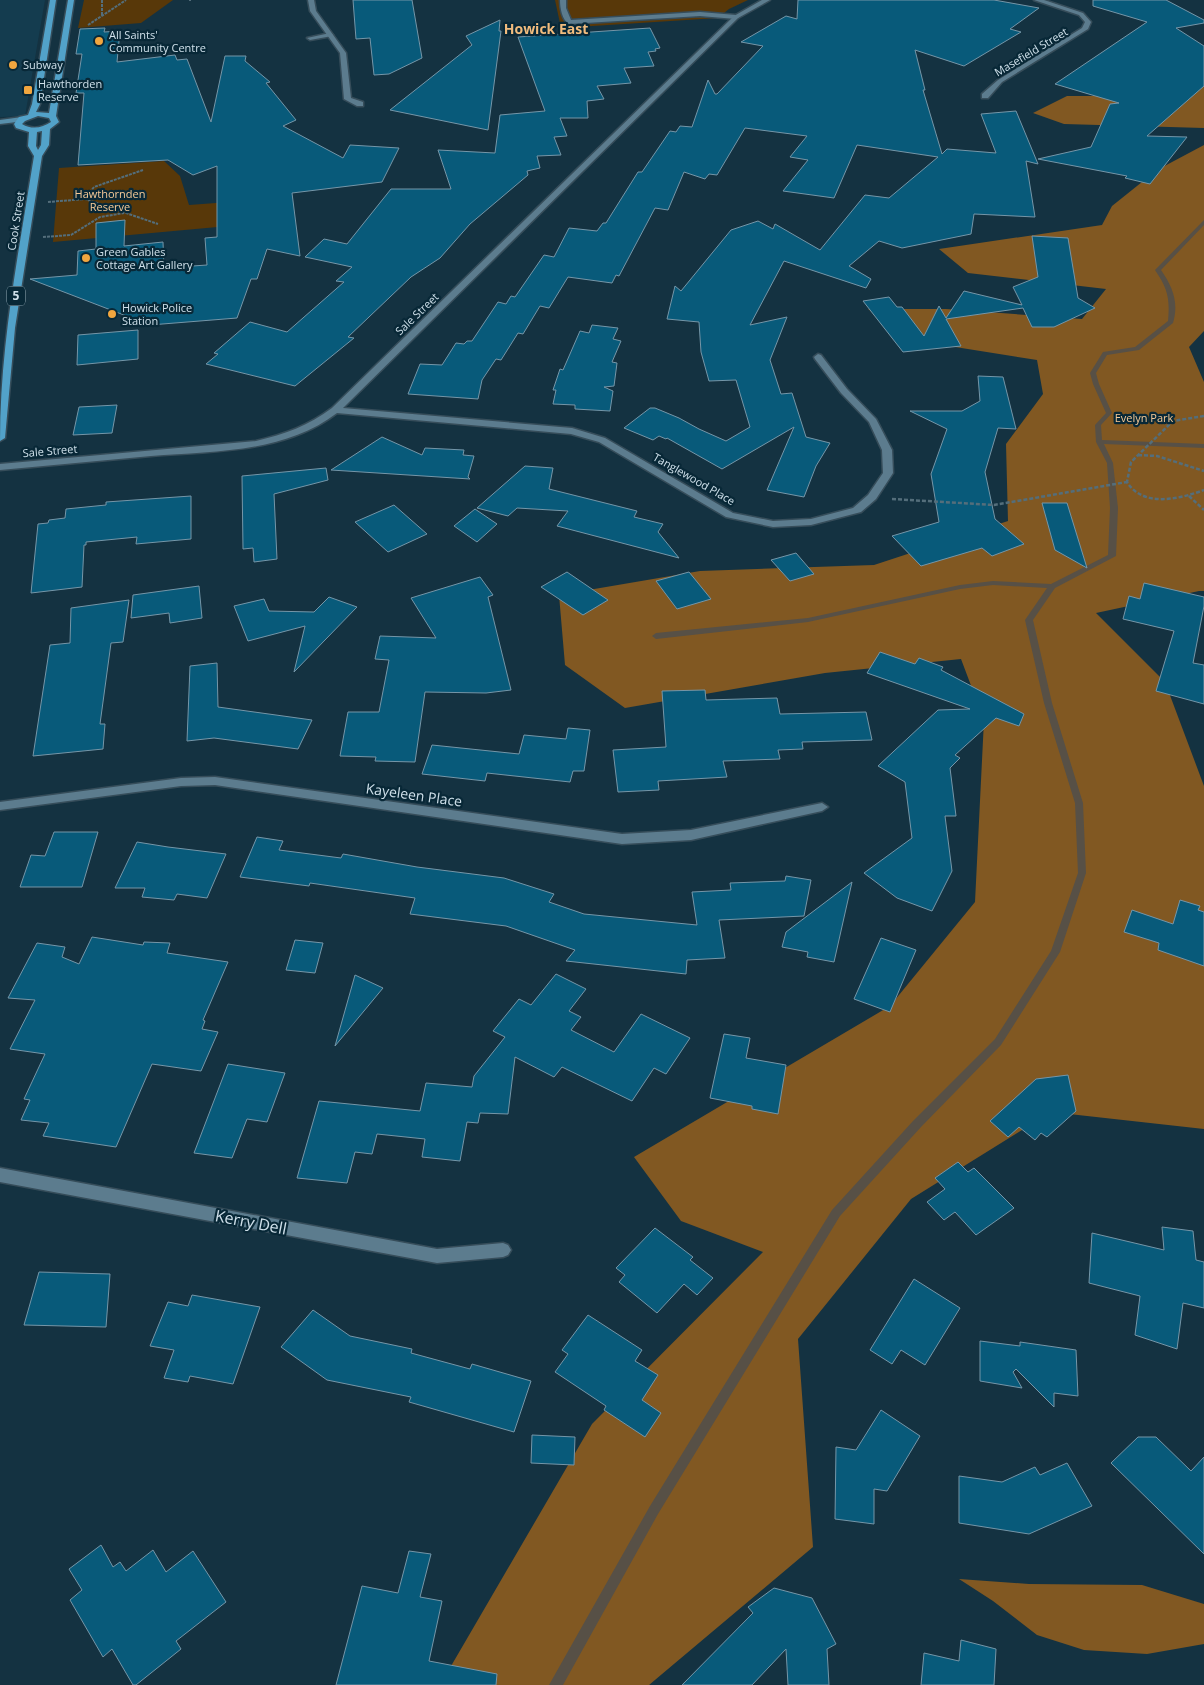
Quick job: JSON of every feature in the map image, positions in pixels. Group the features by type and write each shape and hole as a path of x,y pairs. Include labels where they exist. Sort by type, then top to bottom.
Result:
{"main road":[{"path":"31,116 36,104 54,0"},
{"name":"5","path":"46,128 56,122 52,116 71,0"},
{"path":"46,128 33,130 21,122 31,116 52,116"},
{"name":"Cook Street","path":"0,438 11,328 38,156 45,145 46,128"},
{"name":"Cook Street","path":"33,130 32,146 38,156"}],"street":[{"path":"311,0 313,11 342,52 348,99 360,104"},
{"path":"563,0 563,8 569,22 700,14 736,17"},
{"name":"Sale Street","path":"0,467 256,444 293,436 307,430 335,410 736,17 767,0"},
{"name":"Masefield Street","path":"985,96 1000,81 1085,30 1088,22 1081,14 1038,0"},
{"path":"310,38 330,35"},
{"path":"0,122 21,122"},
{"path":"0,126 21,122"},
{"name":"Tanglewood Place","path":"335,410 572,431 602,440 730,515 773,524 811,522 857,510 872,497 888,473 888,450 873,421 844,391 818,357"},
{"name":"Kayeleen Place","path":"0,806 181,782 215,781 622,839 691,835 822,807"},
{"name":"Kerry Dell","path":"0,1175 437,1256 503,1250"}],"path":[{"path":"102,0 102,15"},
{"path":"88,25 126,0"},
{"path":"85,199 94,186 143,170"},
{"path":"30,204 85,199 158,224"},
{"path":"25,238 71,235 100,217 126,213"},
{"path":"1204,416 1174,421 1130,462 1127,482 1134,492 1148,497 1164,499 1189,496 1204,490"},
{"path":"1138,455 1156,456 1204,471"},
{"path":"872,497 994,505 1127,482"},
{"path":"1189,496 1204,510"}],"shaded area":[{"path":"0,0 45,0 25,116 0,117"}],"green space":[{"path":"84,0 173,0 141,23 78,28"},
{"path":"555,0 748,0 729,9 718,18 561,28"},
{"path":"1204,82 1204,128 1064,124 1033,113 1067,96 1134,96"},
{"name":"Evelyn Park","path":"1204,145 1204,331 1189,347 1204,382 1204,591 1096,613 1165,682 1204,786 1204,1129 1051,1112 911,1199 798,1339 813,1547 649,1685 440,1685 592,1424 763,1252 681,1221 634,1157 890,1006 975,902 984,720 961,659 825,673 625,708 565,665 559,595 700,571 874,565 1008,521 1006,444 1043,394 1037,360 905,339 868,309 946,309 1082,319 1106,289 968,273 939,249 1102,225 1112,206 1157,170"},
{"name":"Hawthornden Reserve","path":"164,161 180,176 189,205 282,198 295,220 53,242 59,168"},
{"path":"959,1579 1029,1584 1142,1585 1204,1604 1204,1644 1147,1654 1084,1650 1037,1635 993,1601"}],"building":[{"path":"353,0 412,0 422,58 389,74 374,75 370,38 356,39"},
{"path":"798,0 994,0 1039,8 1010,29 1021,32 964,66 915,50 925,90 923,90 942,154 947,149 996,153 981,114 1016,111 1038,164 1026,161 1035,217 974,214 971,234 902,248 879,241 849,266 871,279 866,288 784,261 750,325 787,317 770,360 781,394 792,393 806,437 830,443 816,466 804,497 767,490 794,427 722,469 667,438 659,436 653,440 624,428 650,408 655,408 679,418 726,441 750,427 736,380 709,381 701,352 699,322 667,319 675,286 681,291 731,230 758,221 773,229 775,224 820,250 865,195 889,198 938,157 857,145 834,198 783,191 808,160 790,157 807,136 745,128 717,175 709,174 705,179 684,172 668,210 655,208 619,276 616,275 612,283 568,277 549,308 540,306 523,334 518,333 501,360 496,359 482,380 478,399 408,394 420,364 442,365 456,343 464,344 467,341 472,341 498,302 506,304 511,296 515,297 544,255 554,257 569,228 597,231 603,223 606,223 638,172 642,172 670,131 676,132 680,126 692,127 708,80 715,94 717,94 763,46 741,42 786,16 797,19"},
{"path":"1093,0 1166,0 1204,20 1204,23 1176,28 1204,46 1204,86 1147,136 1187,137 1150,184 1125,178 1127,176 1038,159 1091,147 1110,104 1119,103 1055,84 1147,22 1093,6"},
{"path":"500,20 499,31 501,31 488,130 390,110 472,45 466,36"},
{"path":"105,28 104,32 120,31 117,62 175,55 177,60 187,59 211,122 225,56 246,56 245,61 270,82 266,83 296,120 283,126 343,158 350,145 399,148 382,182 292,193 300,256 267,249 257,279 251,279 237,318 150,325 30,279 77,275 78,251 96,249 96,223 125,220 124,246 163,242 164,268 207,265 205,238 217,237 217,166 193,175 168,160 78,165 84,93 76,93 82,54 76,54 80,29"},
{"path":"650,28 660,48 655,49 656,51 648,52 654,66 624,68 631,83 597,86 604,99 587,101 588,118 560,118 567,136 554,137 561,155 537,156 540,168 527,171 528,175 470,224 440,258 411,277 348,337 354,338 295,386 206,364 218,354 214,353 250,322 287,332 344,282 336,281 352,267 305,257 324,239 347,244 391,189 451,189 438,150 495,153 500,115 545,111 518,37"},
{"path":"1032,236 1068,238 1078,298 1095,308 1054,327 1032,327 1023,308 946,319 961,346 903,352 863,301 889,297 897,307 902,307 924,336 939,306 946,318 964,291 1022,305 1013,287 1038,277"},
{"path":"592,325 618,328 613,339 621,341 612,362 617,363 614,386 604,387 613,391 610,411 575,409 575,405 553,404 556,390 553,390 560,369 563,370 580,331 589,333"},
{"path":"138,330 138,359 77,365 78,335"},
{"path":"978,376 1003,377 1016,429 998,428 985,472 995,519 1024,544 992,556 982,548 921,566 892,536 939,522 931,474 947,429 910,411 962,411 980,401"},
{"path":"117,405 112,433 73,435 79,407"},
{"path":"382,437 422,455 425,448 464,450 463,455 474,456 468,477 470,479 331,470"},
{"path":"525,466 553,468 549,489 637,511 634,517 663,524 658,532 679,558 557,526 568,511 517,508 508,516 477,508"},
{"path":"326,468 328,480 274,494 277,559 254,562 253,548 243,549 242,476"},
{"path":"191,496 191,539 136,544 137,537 86,542 86,545 84,545 82,587 31,593 38,524 48,523 49,520 65,518 66,509 106,505 106,502"},
{"path":"1042,503 1067,503 1087,568 1055,550"},
{"path":"394,505 427,534 388,552 355,522"},
{"path":"475,509 497,524 477,542 454,526"},
{"path":"796,553 814,574 790,581 771,560"},
{"path":"567,572 608,600 583,615 541,587"},
{"path":"689,572 711,599 677,609 656,581"},
{"path":"480,577 493,595 488,597 511,690 486,693 425,692 415,762 375,761 376,757 340,756 348,712 379,712 389,660 375,659 380,636 436,638 411,598"},
{"path":"1144,583 1204,597 1193,663 1204,665 1204,704 1156,691 1174,631 1123,619 1129,596 1140,599"},
{"path":"199,586 202,618 170,623 169,613 131,618 133,595"},
{"path":"329,597 357,607 294,672 305,626 248,641 234,606 264,599 269,611 314,612"},
{"path":"129,600 123,642 111,643 100,724 105,724 103,749 33,756 50,645 70,643 71,608"},
{"path":"880,652 915,664 919,658 943,667 941,670 1024,714 1019,726 996,718 955,755 960,758 950,768 956,816 945,816 952,871 932,911 897,898 864,873 912,838 905,782 878,766 938,710 970,709 867,673"},
{"path":"217,663 218,707 312,720 298,749 214,738 187,741 190,666"},
{"path":"705,690 706,700 777,698 780,714 866,712 872,740 802,742 803,749 778,750 780,759 723,761 727,777 658,781 659,790 618,792 613,750 666,747 662,691"},
{"path":"568,728 590,730 584,771 573,771 570,782 487,773 485,781 422,774 432,745 519,754 524,735 566,739"},
{"path":"54,832 98,832 82,887 20,887 31,855 45,856"},
{"path":"257,837 283,841 279,850 341,858 343,854 417,867 504,878 554,894 549,902 584,914 697,925 692,892 731,890 730,883 785,881 786,876 811,880 804,916 719,920 725,958 687,960 686,974 566,961 575,950 506,926 410,914 415,898 310,883 309,886 240,877"},
{"path":"137,842 226,854 207,898 177,894 174,900 142,897 145,888 115,888"},
{"path":"852,882 834,962 807,957 808,952 782,947 786,932"},
{"path":"1180,900 1200,906 1198,910 1204,912 1204,966 1158,950 1159,943 1124,932 1132,910 1173,924"},
{"path":"92,937 143,945 144,942 170,943 167,953 228,962 203,1020 205,1021 202,1029 218,1032 201,1071 152,1064 116,1147 43,1136 49,1123 21,1120 30,1100 24,1099 45,1054 10,1049 35,1000 8,998 37,943 65,947 62,957 79,964"},
{"path":"881,938 916,950 890,1012 854,999"},
{"path":"295,940 323,943 315,973 286,970"},
{"path":"556,974 586,989 569,1011 581,1017 571,1030 614,1052 641,1014 690,1038 666,1074 654,1068 632,1101 562,1067 554,1077 515,1057 508,1114 480,1113 478,1123 467,1122 460,1161 422,1157 425,1139 377,1134 372,1154 355,1152 347,1183 297,1178 319,1101 420,1111 426,1083 472,1087 474,1076 505,1037 493,1031 519,999 531,1005"},
{"path":"355,975 383,988 335,1046"},
{"path":"724,1034 750,1038 746,1058 786,1065 778,1114 752,1109 752,1106 710,1098"},
{"path":"228,1064 285,1073 267,1122 247,1119 232,1158 194,1153"},
{"path":"1068,1075 1076,1111 1047,1137 1041,1133 1035,1140 1019,1127 1008,1137 990,1121 1036,1079"},
{"path":"958,1162 968,1172 974,1168 1014,1208 976,1235 955,1212 944,1220 927,1202 945,1189 935,1178"},
{"path":"1162,1227 1193,1231 1196,1260 1204,1262 1204,1308 1183,1303 1177,1349 1135,1335 1140,1296 1089,1283 1092,1233 1164,1250"},
{"path":"655,1228 693,1257 690,1260 713,1278 697,1295 684,1284 657,1313 619,1282 625,1275 616,1268"},
{"path":"39,1272 110,1274 106,1327 24,1325"},
{"path":"914,1279 960,1308 925,1365 901,1350 892,1364 870,1350"},
{"path":"192,1295 260,1307 233,1384 190,1376 188,1382 164,1378 174,1350 150,1346 168,1302 188,1306"},
{"path":"313,1310 350,1336 412,1349 411,1353 470,1369 472,1364 531,1381 514,1432 409,1402 411,1397 327,1380 281,1347"},
{"path":"588,1315 642,1350 635,1361 658,1375 642,1400 661,1413 645,1437 604,1410 606,1406 555,1372 568,1354 562,1350"},
{"path":"980,1341 1020,1346 1020,1342 1076,1350 1078,1396 1054,1393 1054,1407 1016,1369 1013,1372 1022,1388 980,1381"},
{"path":"881,1410 920,1436 887,1491 874,1489 874,1524 835,1519 836,1447 856,1450"},
{"path":"532,1435 575,1437 574,1465 531,1463"},
{"path":"1138,1437 1156,1437 1191,1471 1204,1457 1204,1554 1111,1463"},
{"path":"1067,1463 1092,1506 1029,1534 959,1523 959,1476 1002,1482 1035,1467 1040,1475"},
{"path":"101,1545 113,1567 120,1562 126,1571 153,1550 166,1572 193,1551 226,1602 176,1641 181,1649 136,1685 133,1685 112,1649 103,1657 70,1600 82,1590 69,1569"},
{"path":"409,1551 431,1554 420,1597 442,1601 429,1661 497,1674 496,1685 336,1685 362,1586 398,1593"},
{"path":"774,1588 812,1598 836,1644 827,1649 829,1685 788,1685 786,1649 752,1685 682,1685 753,1613 748,1607"},
{"path":"961,1640 996,1649 994,1685 921,1685 924,1653 959,1661"}],"waterway":[{"path":"1099,442 1098,425 1109,413 1093,373 1105,353 1137,349 1171,322 1171,294 1167,283 1158,270 1204,222"},
{"path":"1052,586 1112,556 1114,508 1110,463 1099,442"},
{"path":"1099,442 1204,446"},
{"path":"656,636 808,620 960,587 993,583 1052,586"},
{"path":"556,1685 654,1510 836,1213 917,1124 998,1042 1055,952 1082,873 1079,803 1048,703 1029,620 1052,586"}],"place":[{"name":"All Saints' Community Centre","path":"99,41"},
{"name":"Subway","path":"13,65"},
{"name":"Hawthorden Reserve","path":"28,90"},
{"name":"Green Gables Cottage Art Gallery","path":"86,258"},
{"name":"Howick Police Station","path":"112,314"}],"district":[{"name":"Howick East","path":"546,29"}]}
